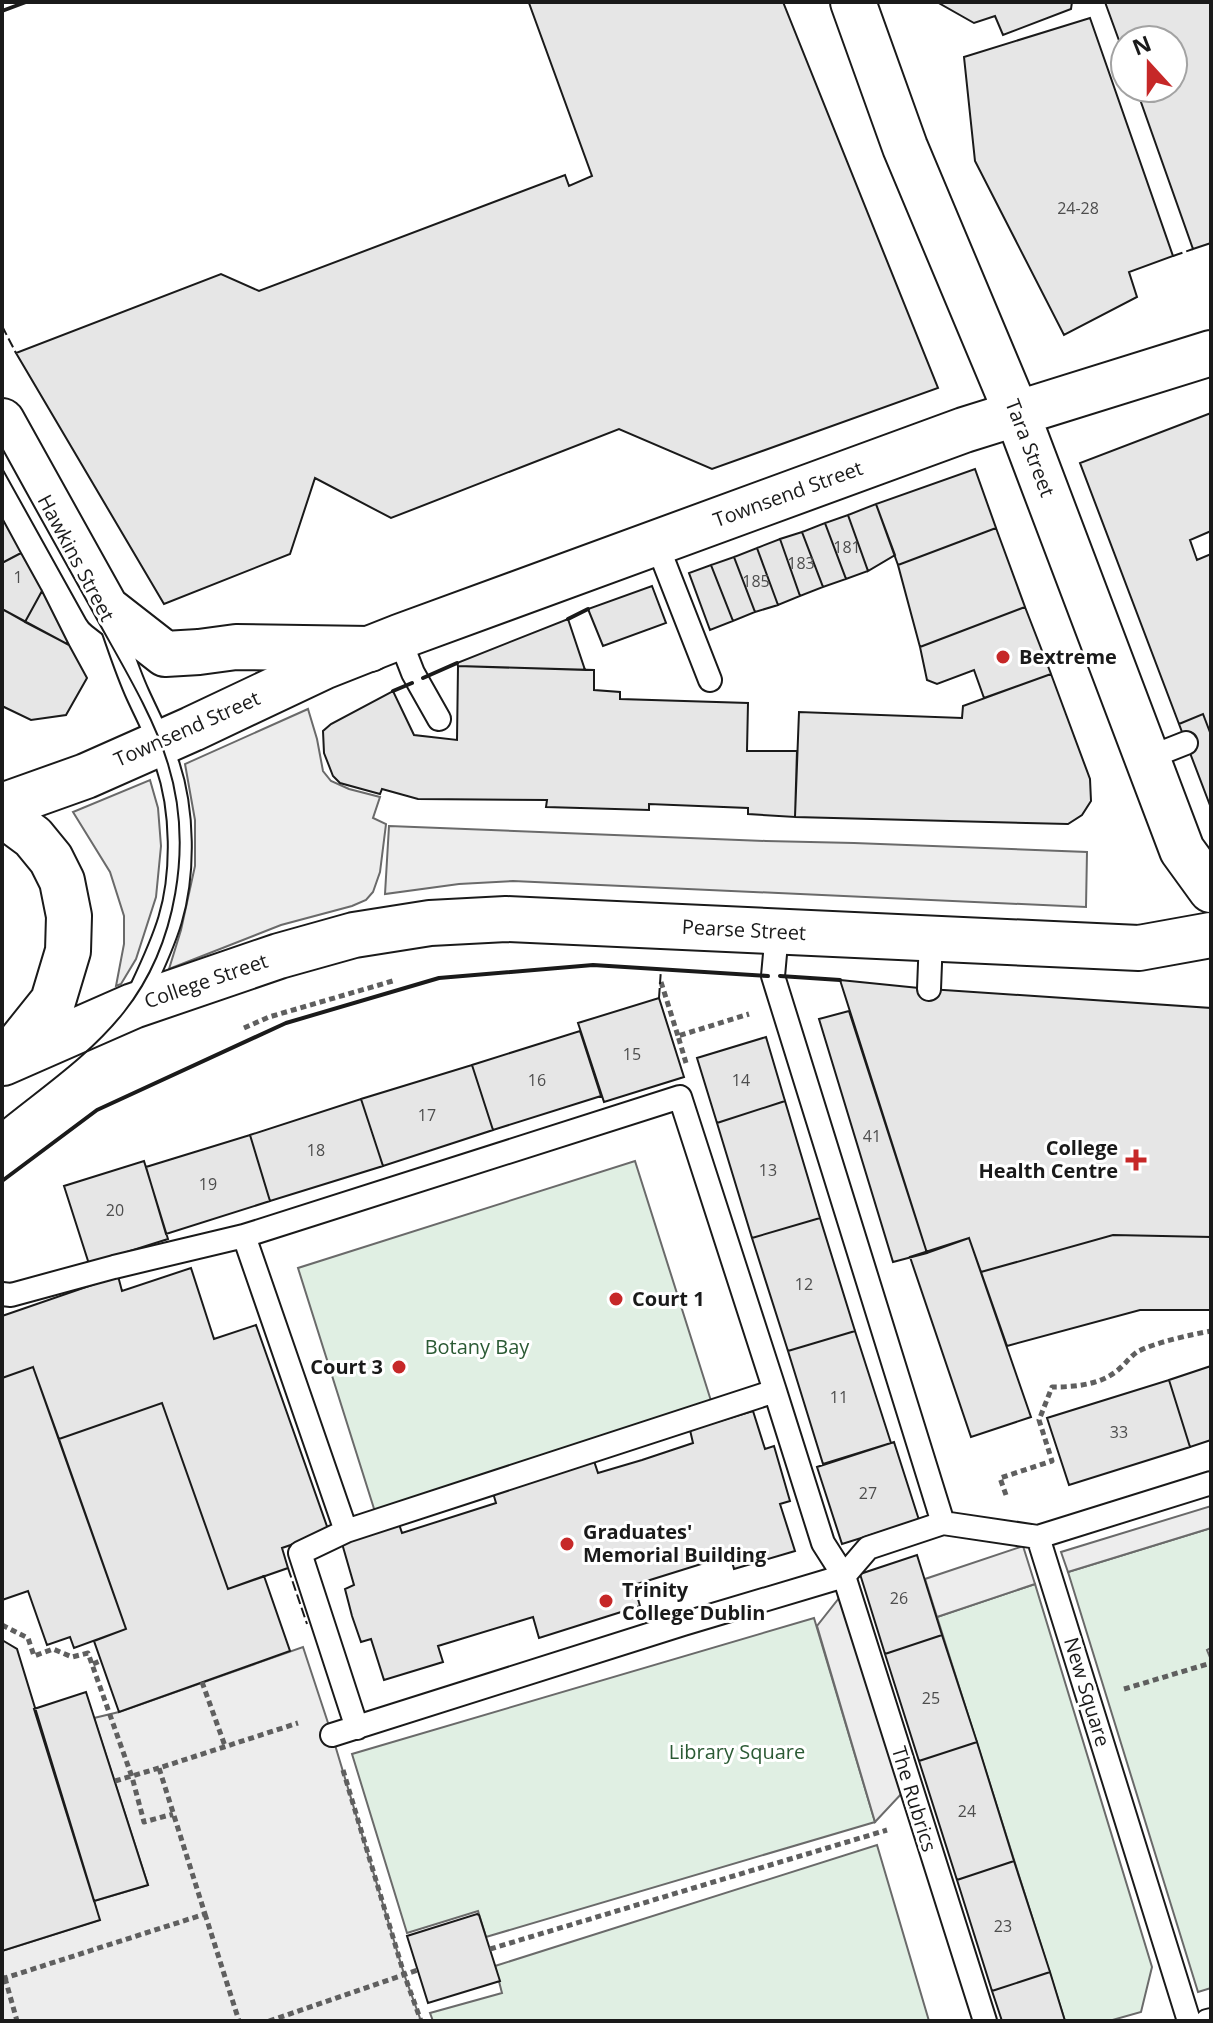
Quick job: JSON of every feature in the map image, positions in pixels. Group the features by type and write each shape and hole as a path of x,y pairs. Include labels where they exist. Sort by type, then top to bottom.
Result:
{"main road":[{"name":"Tara Street","path":"853,2 905,147 1017,414 1167,751 1182,850 1211,890"},
{"name":"Townsend Street","path":"2,806 86,776 323,667 385,643 934,441 1211,353"},
{"name":"Hawkins Street","path":"2,421 106,608"},
{"name":"Townsend Street","path":"106,608 165,654 236,647 385,643"},
{"name":"College Street","path":"2,814 33,837 51,859 62,881 69,916 68,951 53,1001 2,1064"},
{"name":"Pearse Street","path":"279,956 354,935 430,923 506,919 1139,948 1211,935"},
{"name":"College Street","path":"2,1064 133,1006 279,956"}],"lane":[{"path":"656,542 710,680"},
{"name":"Hawkins Street","path":"106,608 127,669 160,743"},
{"path":"385,643 413,673 439,719"},
{"name":"College Street","path":"133,1006 170,920 178,864 177,806 168,763 160,743"},
{"path":"777,932 773,976 943,1523"},
{"path":"929,989 931,938"},
{"path":"2,1294 11,1295 244,1236 680,1097 775,1391 346,1531 300,1553 357,1728"},
{"path":"244,1236 346,1531"},
{"name":"The Rubrics","path":"775,1391 823,1543 844,1576 985,2021"},
{"path":"329,1725 357,1728 844,1576 868,1548 943,1523 1028,1536 1211,1483"},
{"name":"New Square","path":"1028,1536 1089,1700 1189,2021"}],"path":[{"path":"661,982 690,1074 680,1097"},
{"path":"678,1036 783,1004"},
{"path":"1028,1536 1000,1478 1052,1461 1039,1420 1052,1387 1085,1385 1103,1379 1138,1351 1211,1331"},
{"path":"645,1582 647,1591"},
{"path":"2,1625 28,1638 34,1656 53,1649 72,1657 88,1653 132,1777 144,1822 173,1814"},
{"path":"93,1664 100,1661"},
{"path":"1089,1700 1211,1663"},
{"path":"202,1682 225,1746"},
{"path":"115,1781 225,1746 329,1725 421,2021"},
{"path":"159,1768 239,2021"},
{"path":"490,1949 920,1820"},
{"path":"17,2021 3,1977 205,1914"},
{"path":"269,2021 418,1970"}],"green space":[{"name":"Botany Bay","path":"635,1161 713,1407 376,1515 298,1268"},
{"path":"1211,1528 1211,1648 1207,1650 1211,1660 1211,1988 1198,1992 1068,1572"},
{"path":"1035,1584 1152,1967 1141,2012 1109,2021 1065,2021 937,1617"},
{"name":"Library Square","path":"814,1618 875,1822 486,1937 478,1911 407,1933 352,1754"},
{"path":"877,1845 929,2021 433,2021 430,2013 502,1993 495,1966"}],"shaded area":[{"path":"308,709 323,771 331,781 380,797 373,818 386,824 380,872 373,892 366,900 352,906 281,925 169,969 195,866 195,820 185,764"},
{"path":"150,780 158,808 161,846 156,897 136,959 121,984 116,986 124,944 124,916 110,872 73,812"},
{"path":"389,826 1087,852 1086,907 513,881 459,884 385,894"},
{"path":"1211,1506 1211,1528 1068,1572 1061,1552"},
{"path":"1023,1546 1035,1584 937,1617 925,1579"},
{"path":"843,1593 904,1791 875,1822 817,1626"},
{"path":"303,1647 421,2021 2,2021 2,1951 99,1920 94,1901 148,1885 94,1718"}],"building":[{"path":"531,2 783,2 938,388 712,469 619,429 391,518 315,478 290,554 164,604 16,353 221,274 259,291 565,175 569,186 592,176"},
{"path":"937,2 1072,2 1071,9 1003,35 995,16 974,23"},
{"path":"1105,2 1211,2 1211,243 1193,249 1142,104 1189,104 1189,24 1113,24"},
{"path":"1090,18 1109,72 1109,104 1120,104 1173,256 1129,272 1137,297 1064,335 975,161 964,57"},
{"path":"1211,413 1211,531 1190,540 1197,560 1211,554 1211,735 1203,714 1179,724 1080,463"},
{"path":"975,469 996,528 898,565 876,504"},
{"path":"876,504 895,555 868,571 848,515"},
{"path":"848,515 868,571 846,579 825,523"},
{"path":"2,518 21,553 2,563"},
{"path":"825,523 846,579 823,587 802,532"},
{"path":"996,528 1025,607 920,647 898,565"},
{"path":"802,532 823,587 800,596 780,539"},
{"path":"780,539 800,596 778,605 757,548"},
{"path":"757,548 778,605 755,612 734,557"},
{"path":"21,553 42,591 25,622 2,609 2,563"},
{"path":"734,557 755,612 733,621 711,565"},
{"path":"711,565 733,621 710,630 689,573"},
{"path":"652,586 666,623 603,646 588,609"},
{"path":"42,591 69,645 25,622"},
{"path":"1025,607 1051,674 984,698 974,670 937,684 927,680 920,647"},
{"path":"2,609 69,645 87,678 66,715 31,720 2,706"},
{"path":"568,619 585,670 458,666 457,663"},
{"path":"458,666 594,670 594,690 620,692 620,699 748,703 747,751 797,751 795,817 748,814 748,808 649,804 649,810 546,807 547,800 418,799 382,789 380,794 340,783 333,776 324,753 323,731 393,691 414,735 457,740"},
{"path":"1051,674 1090,779 1091,801 1082,815 1068,824 795,817 799,712 962,718 963,706"},
{"path":"1203,714 1211,735 1211,808 1179,724"},
{"path":"840,980 1211,1008 1211,1237 1113,1235 981,1272 969,1238 927,1253"},
{"path":"659,998 684,1077 604,1102 578,1023"},
{"path":"849,1011 927,1253 893,1262 819,1019"},
{"path":"580,1031 601,1096 493,1130 472,1065"},
{"path":"766,1037 785,1101 717,1123 697,1058"},
{"path":"472,1065 493,1130 383,1166 361,1099"},
{"path":"361,1099 383,1166 270,1201 250,1135"},
{"path":"785,1101 820,1218 752,1238 717,1123"},
{"path":"250,1135 270,1201 166,1234 146,1167"},
{"path":"144,1161 168,1239 89,1264 64,1186"},
{"path":"820,1218 855,1331 788,1351 752,1238"},
{"path":"1113,1235 1211,1237 1211,1310 1140,1310 1007,1346 981,1272"},
{"path":"969,1238 1031,1417 971,1437 910,1257"},
{"path":"191,1268 214,1339 256,1325 329,1532 282,1548 288,1568 228,1589 162,1403 59,1439 33,1367 2,1378 2,1316 118,1276 122,1291"},
{"path":"855,1331 891,1443 823,1464 788,1351"},
{"path":"1211,1366 1211,1440 1190,1447 1169,1380"},
{"path":"33,1367 126,1629 74,1648 70,1637 47,1645 28,1591 2,1600 2,1378"},
{"path":"1169,1380 1190,1447 1069,1485 1047,1418"},
{"path":"162,1403 228,1589 264,1576 290,1651 119,1712 94,1641 126,1629 59,1439"},
{"name":"Graduates' Memorial Building","path":"753,1411 765,1449 774,1446 790,1501 780,1504 795,1551 734,1569 730,1555 634,1585 640,1606 539,1638 533,1617 438,1646 443,1662 384,1680 371,1639 361,1642 352,1616 345,1589 354,1585 341,1540 398,1521 402,1533 496,1503 491,1486 592,1455 598,1473 642,1460 693,1443 690,1430"},
{"path":"894,1442 919,1520 842,1544 817,1467"},
{"path":"917,1555 942,1635 885,1654 860,1574"},
{"path":"942,1635 977,1742 919,1761 885,1654"},
{"path":"2,1640 17,1649 100,1920 2,1951"},
{"path":"86,1692 148,1885 94,1901 34,1709"},
{"path":"977,1742 1014,1861 957,1880 919,1761"},
{"path":"1014,1861 1050,1972 992,1991 957,1880"},
{"path":"477,1914 500,1981 428,2003 407,1936"},
{"path":"1050,1972 1065,2021 1002,2021 992,1991"}],"tram line":[{"path":"2,448 144,706 168,764 179,828 179,860 168,925 142,985 111,1028 2,1120"}],"fence":[{"path":"1173,256 1193,249"},
{"path":"2,326 16,353"},
{"path":"659,998 661,969"},
{"path":"288,1568 307,1624"}],"wall":[{"path":"2,11 26,2"},
{"path":"568,619 588,609"},
{"path":"423,678 457,663"},
{"path":"393,691 412,683"},
{"path":"2,1181 97,1110 286,1023 439,978 593,965 768,976"},
{"path":"780,976 840,980"}],"place":[{"name":"Bextreme","path":"1003,657"},
{"name":"College Health Centre","path":"1136,1160"},
{"name":"Court 1","path":"616,1299"},
{"name":"Court 3","path":"399,1367"},
{"name":"Graduates' Memorial Building","path":"567,1544"},
{"name":"Trinity College Dublin","path":"606,1601"}]}
